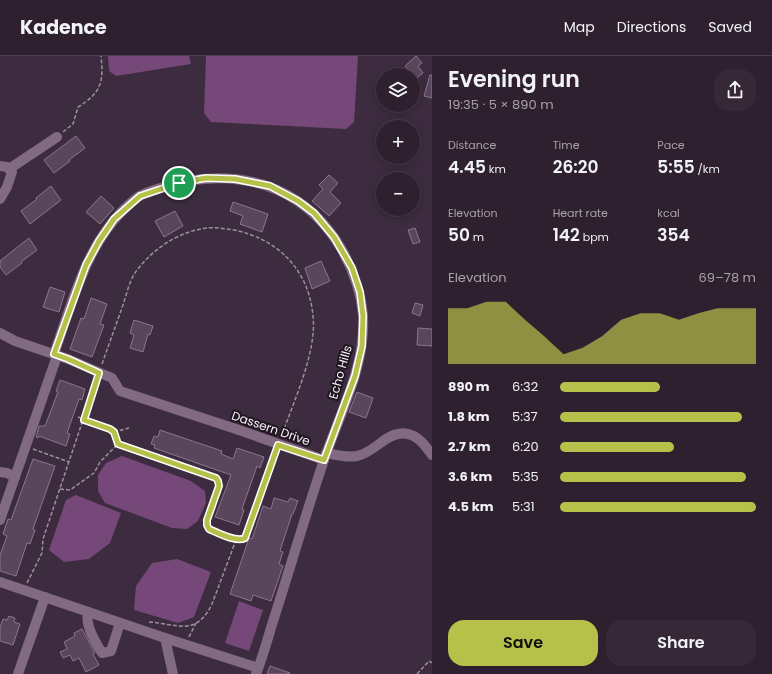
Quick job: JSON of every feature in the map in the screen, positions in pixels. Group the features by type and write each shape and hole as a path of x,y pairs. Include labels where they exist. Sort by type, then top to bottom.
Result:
{"street":[{"path":"0,198 7,187 12,172 4,167 57,137"},
{"name":"Echo Hills","path":"56,355 86,265 99,241 114,219 140,196 179,183 206,178 235,179 270,186 298,201 314,213 334,237 352,268 360,292 363,316 362,346 355,376 325,457"},
{"name":"Dassern Drive","path":"0,333 15,341 68,359 112,378 120,391 236,429 278,445 325,457 347,457 358,456 371,450 388,438 398,434 410,433 424,443 432,455"},
{"path":"0,520 56,355"},
{"path":"0,582 257,671 325,457"},
{"path":"0,472 7,473 15,477"},
{"path":"18,674 45,597"},
{"path":"88,612 87,618 89,627 102,653 111,651 120,623"},
{"path":"165,638 173,674"}],"path":[{"path":"57,137 73,124 78,107 90,100 102,82 103,70 101,56"},
{"path":"24,590 28,578 42,553 43,540 69,462 129,288 137,270 148,258 172,239 190,232 207,228 223,228 246,233 272,244 295,265 302,277 310,297 314,330 310,350 245,538 242,540 236,540 209,529 207,525 207,520 219,486 216,478 118,444"},
{"path":"78,417 110,429 114,432 118,444"},
{"path":"114,432 129,428"},
{"path":"60,489 70,490 94,473 100,462 118,444"},
{"path":"26,447 69,462"},
{"path":"138,629 140,625 147,622 177,627 193,624 202,619 212,604 236,540"},
{"path":"417,674 429,661 432,663"}],"shaded area":[{"path":"108,56 189,56 191,64 116,76 109,71"},
{"path":"206,56 358,56 354,122 346,129 211,122 204,113"},
{"path":"122,456 191,481 205,491 206,503 198,521 187,529 172,528 105,503 98,491 98,475 106,463"},
{"path":"76,495 121,513 110,543 89,559 64,562 49,550 66,500"},
{"path":"177,559 211,572 194,617 178,623 134,610 136,586 152,563"},
{"path":"239,601 263,610 249,651 225,643"}],"building":[{"path":"416,56 422,63 418,66 419,68 407,68 405,66"},
{"path":"430,75 432,75 432,98 424,96"},
{"path":"76,136 85,148 54,173 44,160"},
{"path":"329,175 338,183 330,192 341,203 329,216 312,201 323,189 319,185"},
{"path":"51,186 61,200 30,224 21,211"},
{"path":"101,196 114,208 100,224 86,212"},
{"path":"233,202 268,214 262,232 240,224 243,216 230,211"},
{"path":"175,211 183,226 164,237 155,221"},
{"path":"415,228 420,242 413,244 408,230"},
{"path":"29,238 37,250 6,275 0,267 0,261"},
{"path":"321,261 330,281 312,289 305,268"},
{"path":"50,287 65,292 59,312 43,307"},
{"path":"91,298 107,304 100,324 104,325 92,357 70,349 81,318 84,319"},
{"path":"415,303 423,305 420,316 412,313"},
{"path":"134,320 153,326 150,335 148,334 143,352 130,348 134,335 130,333"},
{"path":"418,328 432,329 432,346 417,345"},
{"path":"60,380 85,389 82,400 79,399 67,433 70,434 66,446 39,436 38,438 36,437 39,426 45,426 58,392 56,391"},
{"path":"357,392 373,398 366,418 349,412"},
{"path":"160,430 222,451 221,454 233,459 237,448 264,457 260,468 257,466 242,509 244,510 239,525 215,517 231,475 154,448 155,445 151,444 154,436 158,437"},
{"path":"33,459 55,466 33,529 35,530 30,544 27,543 16,576 0,571 0,555 7,536 3,534 8,519 11,520"},
{"path":"274,498 288,502 290,498 298,501 292,514 280,551 283,552 279,564 283,566 271,601 253,595 251,601 230,594 249,538 252,539 263,506 271,509"},
{"path":"9,616 15,618 14,622 20,624 13,645 0,641 0,628 3,619 7,620"},
{"path":"82,629 95,653 93,654 99,665 86,672 79,658 73,661 70,655 63,658 60,652 67,649 64,642 75,636 74,633"},
{"path":"270,666 290,673 290,674 267,674"}],"route":[{"path":"206,178 235,179 270,186 298,201 314,213 334,237 352,268 360,292 363,316 362,346 355,376 324,460 278,445 245,538 242,540 236,540 209,529 207,525 207,520 219,486 216,478 118,444 114,432 110,429 84,420 99,373 54,354 86,265 99,241 114,219 140,196 179,183 206,178"}]}
